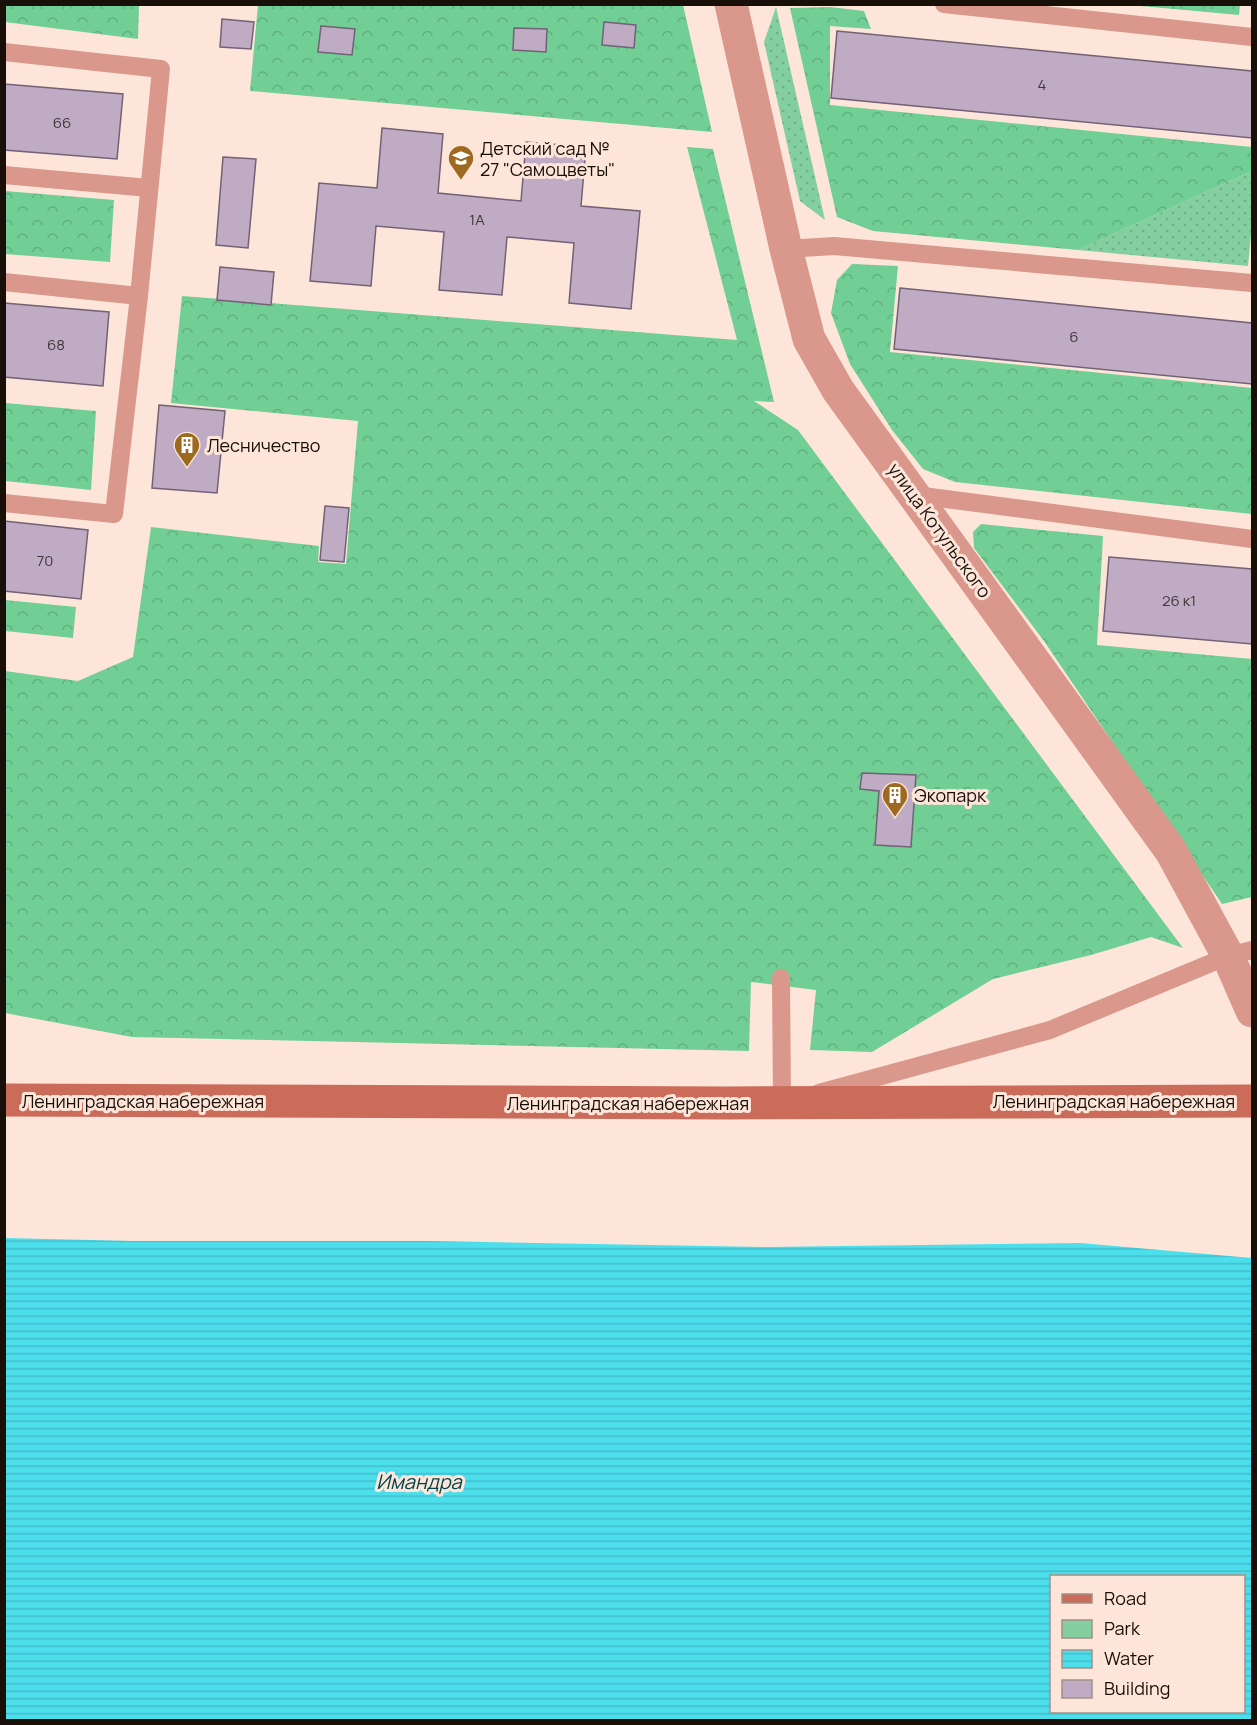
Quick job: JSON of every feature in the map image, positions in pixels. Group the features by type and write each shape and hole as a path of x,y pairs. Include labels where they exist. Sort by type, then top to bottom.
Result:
{"main road":[{"name":"Ленинградская набережная","path":"4,1100 1252,1101"}],"street":[{"name":"улица Котульского","path":"731,4 786,249 809,339 837,390 1171,851 1240,953 1252,1011"}],"lane":[{"path":"944,4 1252,37"},
{"path":"4,52 161,69 139,296 114,514 4,503"},
{"path":"4,176 148,188"},
{"path":"786,249 834,246 1252,283"},
{"path":"4,282 139,296"},
{"path":"915,495 1252,539"},
{"path":"781,978 782,1102 1050,1030 1240,953"}],"green space":[{"path":"5,4 139,5 138,39 5,22"},
{"path":"258,5 683,5 712,132 250,91"},
{"path":"1130,5 1240,5 1239,15"},
{"path":"776,7 825,220 800,201 764,42"},
{"path":"830,7 864,11 871,29 830,26 830,105 1252,147 1252,171 1078,250 873,231 837,217 790,8"},
{"path":"687,147 713,149 774,402 754,401 798,430 1183,948 1151,937 1091,955 993,979 872,1052 810,1050 816,990 751,982 749,1051 132,1037 5,1013 5,671 78,681 133,657 151,527 319,546 318,562 346,564 358,421 171,403 182,296 737,340"},
{"path":"1252,171 1252,224 1248,266 1078,250"},
{"path":"5,191 114,200 110,262 5,254"},
{"path":"852,264 898,266 890,352 1252,388 1252,514 955,482 923,469 892,430 850,364 831,313 837,280"},
{"path":"5,403 96,411 91,490 5,481"},
{"path":"981,524 1103,536 1097,645 1252,659 1252,897 1222,904 1044,641 974,548 973,532"},
{"path":"5,600 76,607 73,638 5,631"}],"water":[{"name":"Имандра","path":"5,1238 133,1241 430,1241 767,1247 1080,1243 1252,1258 1252,1720 5,1720"}],"building":[{"path":"222,19 254,22 251,49 220,47"},
{"path":"604,22 636,25 634,48 602,45"},
{"path":"321,26 355,29 352,55 318,52"},
{"path":"514,28 547,29 546,52 513,50"},
{"path":"837,31 1252,71 1252,138 831,98"},
{"path":"4,84 123,94 117,159 4,150"},
{"path":"382,128 443,134 438,193 521,201 526,142 586,147 581,206 640,211 631,309 569,303 574,243 507,237 502,295 439,290 444,232 376,226 371,286 310,281 319,183 377,188"},
{"path":"223,157 256,159 248,248 216,245"},
{"path":"220,267 274,272 271,305 217,300"},
{"path":"900,288 1252,323 1252,384 894,349"},
{"path":"4,303 109,312 103,386 4,377"},
{"name":"Лесничество","path":"159,405 225,411 217,493 152,488"},
{"path":"325,506 349,508 344,562 320,560"},
{"path":"4,521 88,530 81,599 4,591"},
{"path":"1109,557 1252,569 1252,644 1103,631"},
{"name":"Экопарк","path":"862,773 916,775 911,847 875,845 879,791 860,789"}],"place":[{"name":"Детский сад № 27 \"Самоцветы\"","path":"461,181"},
{"name":"Лесничество","path":"187,468"},
{"name":"Экопарк","path":"895,818"}]}
